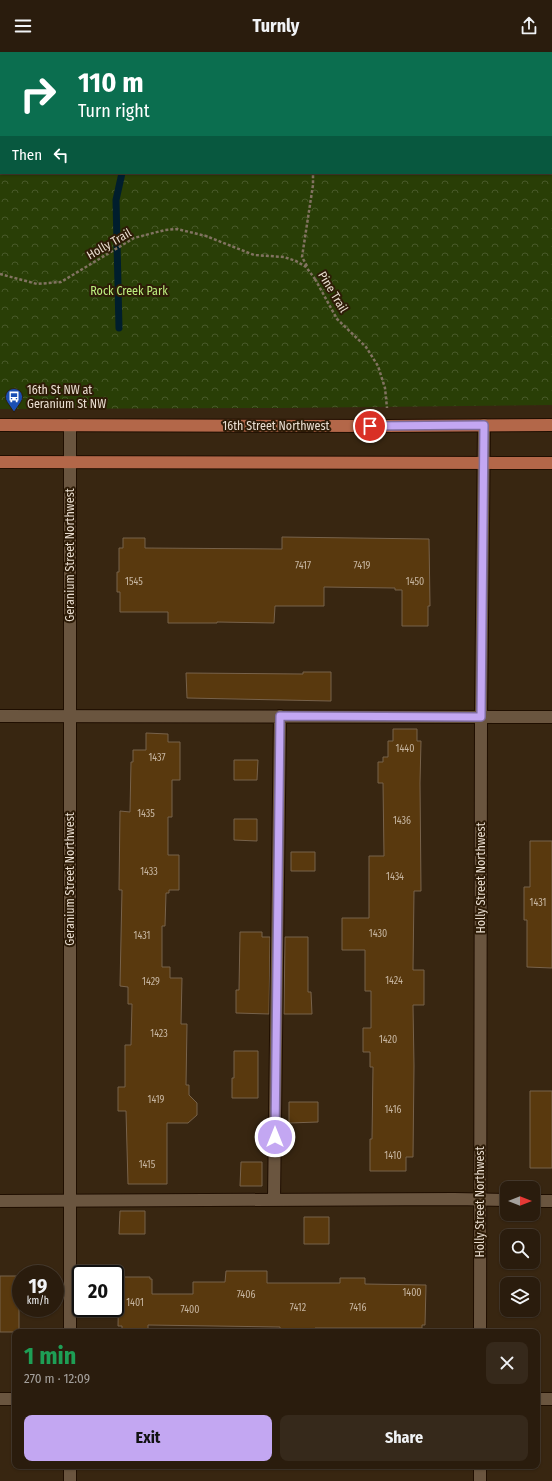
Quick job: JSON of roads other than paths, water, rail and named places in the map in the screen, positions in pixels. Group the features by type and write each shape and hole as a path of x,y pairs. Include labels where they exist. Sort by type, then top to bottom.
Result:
{"main road":[{"name":"16th Street Northwest","path":"0,425 552,425"},
{"path":"0,462 387,464 484,462 552,463"}],"street":[{"name":"Geranium Street Northwest","path":"70,425 70,1329"},
{"name":"Holly Street Northwest","path":"480,1329 481,717 484,425"},
{"path":"0,716 552,717"},
{"path":"274,1200 280,716"},
{"path":"0,1201 500,1200"},
{"path":"540,1201 552,1201"},
{"path":"540,1398 552,1399"},
{"path":"0,1399 12,1399"},
{"path":"70,1469 70,1481"},
{"path":"480,1469 480,1481"}],"waterway":[{"path":"119,328 116,200 122,174"}],"place":[{"name":"16th St NW at Geranium St NW","path":"14,412"}],"park label":[{"name":"Rock Creek Park","path":"129,291"}]}
